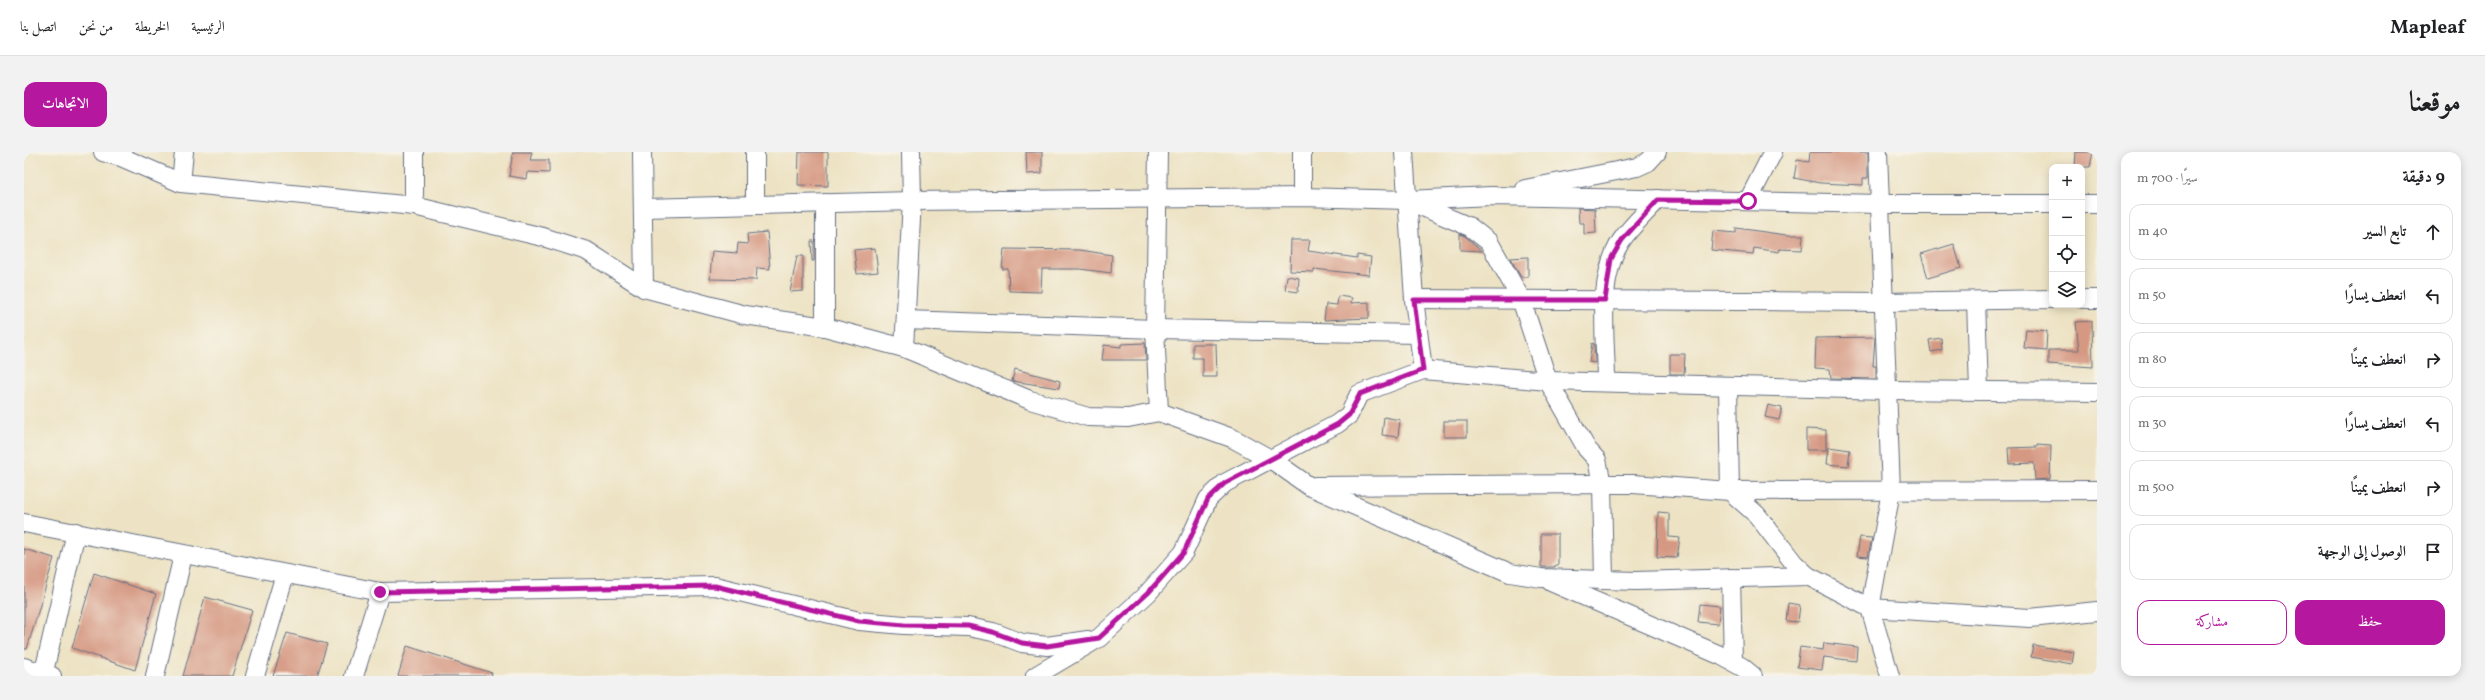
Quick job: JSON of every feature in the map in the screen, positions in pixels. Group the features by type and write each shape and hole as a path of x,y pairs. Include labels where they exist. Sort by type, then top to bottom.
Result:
{"street":[{"path":"103,152 122,157 181,184 414,206 543,237 587,251 644,288 745,315 825,327 904,348 1030,400 1088,417 1128,418 1159,412 1232,438 1272,460 1309,486 1510,573 1541,578 1604,580 1808,576"},
{"path":"181,184 184,152"},
{"path":"414,152 414,206"},
{"path":"642,152 644,288"},
{"path":"755,152 755,205"},
{"path":"904,348 912,201 911,152"},
{"path":"1158,152 1155,329 1159,412"},
{"path":"1302,152 1302,197"},
{"path":"1404,152 1414,300 1423,370"},
{"path":"1491,196 1636,167 1648,162 1657,152"},
{"path":"1748,201 1773,152"},
{"path":"1878,152 1891,491 1870,608 1890,676"},
{"path":"644,208 912,201 1302,197 1407,200 1491,196 1881,204 2049,204"},
{"path":"1407,200 1470,227 1489,242 1521,299 1548,381 1587,449 1596,460 1602,484 1604,580"},
{"path":"1606,382 1605,300 1611,259 1622,240 1658,200"},
{"path":"825,203 825,327"},
{"path":"2085,204 2097,204"},
{"path":"1414,300 1521,299 1884,302 2049,299"},
{"path":"2085,299 2097,299"},
{"path":"1976,300 1979,391"},
{"path":"906,320 1155,329 1418,334"},
{"path":"1035,676 1099,638 1148,593 1184,552 1208,499 1225,483 1272,460 1338,424 1349,415 1360,394 1423,370 1548,381 1887,390 2097,392"},
{"path":"1728,386 1730,491 1757,515 1794,563 1808,576 1870,608 2030,618 2097,611"},
{"path":"1309,486 1633,484 1730,491 2097,490"},
{"path":"24,523 380,592 715,586 859,621 904,625 968,626 993,632 1022,643 1047,646 1099,638"},
{"path":"24,667 46,675 76,532"},
{"path":"155,676 183,555"},
{"path":"255,676 285,574"},
{"path":"1541,578 1732,661 1753,676"},
{"path":"1730,578 1732,661"},
{"path":"354,676 380,592"}],"building":[{"path":"513,152 532,152 530,160 549,160 549,173 528,172 527,179 509,176"},
{"path":"799,152 828,152 828,186 798,185"},
{"path":"1026,152 1042,152 1042,173 1027,174"},
{"path":"1810,152 1868,152 1868,178 1863,178 1863,185 1820,183 1794,178 1797,160 1809,162"},
{"path":"2076,152 2093,152 2090,167 2085,167 2085,164 2075,164"},
{"path":"1578,208 1595,209 1596,233 1584,234 1584,223 1579,223"},
{"path":"1736,228 1786,235 1803,235 1802,250 1780,249 1779,252 1754,248 1753,254 1711,250 1713,231 1736,233"},
{"path":"767,232 770,269 757,268 756,280 710,279 712,251 737,253 738,243 748,244 747,234"},
{"path":"1460,234 1465,236 1482,251 1460,250"},
{"path":"1291,240 1310,240 1308,251 1357,258 1357,255 1371,257 1369,275 1314,269 1314,272 1290,271"},
{"path":"811,241 814,241 814,261 812,261"},
{"path":"1954,244 1961,268 1928,278 1921,254"},
{"path":"875,248 878,272 857,274 854,250"},
{"path":"1004,249 1080,250 1112,255 1111,273 1080,269 1042,269 1041,292 1009,291 1008,269 1002,269"},
{"path":"797,256 803,256 803,291 790,292"},
{"path":"1528,257 1528,277 1521,277 1510,258"},
{"path":"1287,276 1299,278 1298,292 1285,290"},
{"path":"1338,296 1352,298 1351,303 1369,302 1369,318 1324,320 1326,304 1337,305"},
{"path":"2092,321 2093,367 2048,364 2048,350 2079,350 2076,322"},
{"path":"2026,329 2047,331 2046,350 2024,348"},
{"path":"1875,337 1873,366 1876,366 1876,379 1831,378 1830,369 1815,368 1816,338"},
{"path":"1941,338 1942,350 1931,352 1929,340"},
{"path":"1145,343 1146,360 1102,360 1104,345 1121,347 1121,344"},
{"path":"1592,343 1594,344 1595,363 1589,362"},
{"path":"1193,344 1216,344 1217,377 1203,377 1203,358 1193,358"},
{"path":"1670,354 1685,354 1684,374 1670,374"},
{"path":"1015,369 1060,381 1059,388 1012,381"},
{"path":"1768,405 1782,408 1779,420 1765,417"},
{"path":"1384,417 1400,420 1398,437 1382,435"},
{"path":"1444,421 1467,421 1467,437 1444,437"},
{"path":"1806,429 1826,430 1826,450 1806,450"},
{"path":"2037,445 2051,446 2050,479 2035,480 2034,463 2009,464 2008,448 2037,447"},
{"path":"1829,447 1850,450 1848,466 1827,464"},
{"path":"1658,512 1669,513 1669,537 1680,538 1677,558 1657,557"},
{"path":"1541,534 1558,534 1558,565 1555,565 1555,567 1541,567"},
{"path":"1860,537 1872,538 1868,557 1857,556"},
{"path":"24,549 54,558 27,649 24,649"},
{"path":"94,573 156,594 135,670 72,648"},
{"path":"205,597 252,610 232,676 183,676"},
{"path":"1788,603 1800,605 1798,622 1786,621"},
{"path":"1700,604 1720,606 1718,624 1698,622"},
{"path":"287,633 327,644 317,676 273,676"},
{"path":"1824,643 1857,647 1856,661 1824,657 1822,670 1797,667 1800,647 1823,650"},
{"path":"2033,645 2074,652 2072,664 2031,657"},
{"path":"407,646 492,673 491,676 398,676"}],"route":[{"path":"380,592 634,586 715,586 859,621 904,625 968,626 993,632 1022,643 1047,646 1099,638 1148,593 1184,552 1208,499 1225,483 1272,460 1338,424 1349,415 1360,394 1423,370 1414,300 1605,300 1611,259 1622,240 1658,200 1748,201"}]}
